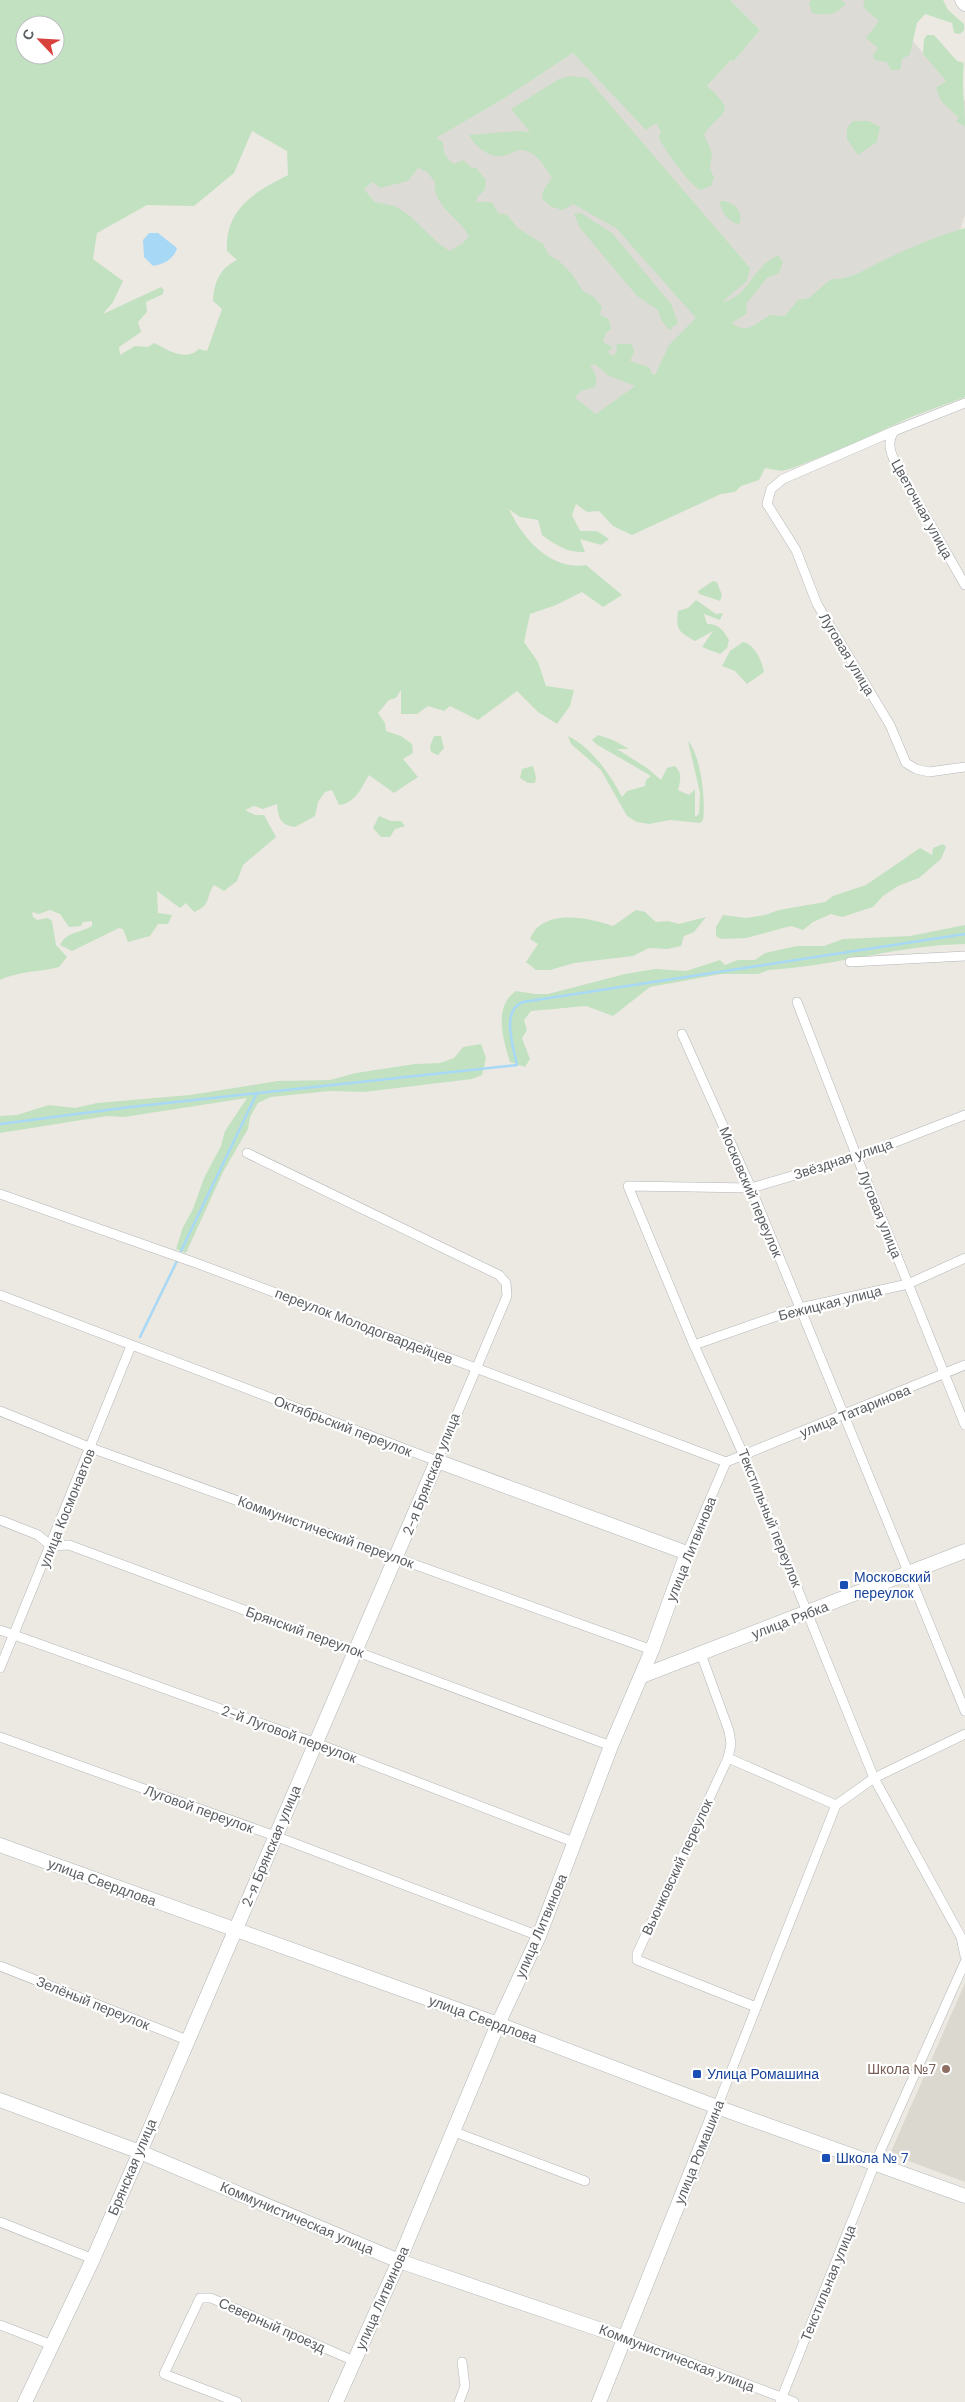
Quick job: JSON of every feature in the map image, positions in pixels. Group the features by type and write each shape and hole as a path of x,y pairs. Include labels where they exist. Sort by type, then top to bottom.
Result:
{"street":[{"path":"962,0 965,4"},
{"path":"894,431 965,403"},
{"name":"Луговая улица","path":"894,431 783,479 771,489 767,504 770,512 796,550 817,604 890,725 906,763 916,770 929,772 965,767"},
{"name":"Цветочная улица","path":"894,431 889,441 890,451 965,585"},
{"path":"850,962 965,956"},
{"name":"Луговая улица","path":"798,1002 856,1157 965,1425"},
{"name":"Московский переулок","path":"682,1034 751,1188 965,1711"},
{"name":"Звёздная улица","path":"628,1186 751,1188 856,1157 965,1115"},
{"name":"2-я Брянская улица","path":"235,1930 357,1651 507,1296 506,1283 499,1275 247,1153"},
{"name":"Текстильный переулок","path":"628,1186 694,1345 744,1456 874,1778 963,1936 965,1956"},
{"name":"переулок Молодогвардейцев","path":"0,1194 196,1263 726,1462"},
{"name":"Бежицкая улица","path":"694,1345 800,1308 908,1284 965,1258"},
{"name":"Октябрьский переулок","path":"0,1295 437,1461 687,1553"},
{"name":"улица Космонавтов","path":"0,1668 15,1636 131,1346"},
{"name":"улица Татаринова","path":"744,1456 965,1365"},
{"name":"Коммунистический переулок","path":"0,1411 91,1448 652,1650"},
{"path":"726,1462 744,1456"},
{"name":"улица Литвинова","path":"336,2402 400,2261 452,2131 498,2024 539,1936 576,1843 611,1746 642,1676 687,1553 726,1462"},
{"path":"0,1520 38,1535 51,1546"},
{"name":"Брянский переулок","path":"51,1546 69,1545 611,1746"},
{"name":"улица Рябка","path":"642,1676 809,1613 965,1551"},
{"name":"2-й Луговой переулок","path":"0,1630 316,1743 576,1843"},
{"name":"Вьюнковский переулок","path":"701,1654 729,1731 731,1744 728,1758 637,1954 637,1960 756,2006"},
{"path":"728,1758 836,1805 874,1778 965,1734"},
{"name":"Луговой переулок","path":"0,1737 276,1836 539,1936"},
{"name":"улица Ромашина","path":"600,2402 836,1805"},
{"name":"улица Свердлова","path":"0,1846 498,2024 717,2107 965,2196"},
{"name":"Брянская улица","path":"25,2402 93,2259 235,1930"},
{"path":"875,2163 965,1962"},
{"name":"Зелёный переулок","path":"0,1966 187,2040"},
{"name":"Коммунистическая улица","path":"0,2100 140,2152 400,2261 625,2338 781,2400 794,2402"},
{"path":"452,2131 585,2181"},
{"name":"Текстильная улица","path":"781,2400 875,2163"},
{"path":"0,2222 93,2259"},
{"name":"Северный проезд","path":"237,2402 164,2374 200,2298 212,2298 354,2361"},
{"path":"0,2325 52,2345"},
{"path":"459,2402 465,2386 462,2362"}],"shaded area":[{"path":"730,0 879,0 946,81 965,101 965,215 960,230 721,354 709,336 576,428 364,189 414,150 503,99 573,53 646,129 706,87 731,60 734,61 760,30"},
{"name":"Школа №7","path":"965,1983 965,2182 890,2154"}],"green space":[{"path":"0,0 730,0 760,30 734,61 731,60 707,86 717,95 725,107 721,115 704,134 712,153 710,168 714,178 711,186 700,190 695,187 666,151 659,138 661,132 656,123 646,130 573,53 503,99 436,138 443,142 444,152 451,162 454,164 463,160 472,168 476,168 486,180 485,190 478,196 476,202 492,202 498,213 507,215 518,228 543,244 549,255 559,261 572,274 583,291 594,297 602,307 600,315 609,319 611,329 605,334 603,342 613,347 607,352 613,356 616,353 617,344 632,344 634,352 630,361 649,367 653,375 656,373 669,345 696,318 616,228 573,204 563,210 552,207 542,199 543,191 552,178 536,156 521,150 507,155 495,156 480,148 469,135 517,131 530,132 511,109 559,79 570,76 587,78 750,268 747,281 722,302 740,293 764,265 778,255 783,262 779,273 767,278 746,304 747,313 732,323 737,327 752,327 770,315 785,316 798,300 809,298 831,279 855,274 920,244 965,228 965,397 911,417 853,444 793,468 782,471 765,468 759,480 741,486 735,492 721,494 632,535 613,526 599,511 587,512 576,504 572,515 580,531 597,531 609,539 601,545 580,539 585,552 567,550 557,545 542,535 538,520 520,517 509,509 522,531 539,550 561,563 573,566 586,565 622,595 603,607 582,592 556,605 530,614 524,642 538,662 546,686 574,690 570,706 557,724 538,712 517,691 478,720 450,706 444,711 428,706 417,714 401,714 401,690 396,698 389,700 378,713 385,723 386,731 401,736 412,744 413,753 403,759 418,777 394,793 369,775 354,798 345,804 339,805 332,790 325,792 318,802 315,816 295,827 281,820 277,804 263,809 254,806 245,810 255,815 264,815 276,837 243,865 237,881 224,891 214,885 206,904 194,912 186,903 180,908 157,891 158,913 172,915 168,924 158,924 150,936 128,942 123,929 119,928 72,951 60,945 70,935 92,926 92,921 83,922 81,926 69,927 60,914 50,910 39,914 32,912 33,917 37,920 48,918 52,921 56,945 67,957 59,967 0,980","holes":["252,131 287,151 288,175 253,195 236,213 228,236 227,251 237,260 222,271 215,288 213,301 222,309 207,351 199,349 194,353 182,355 154,343 148,347 135,346 120,355 119,347 141,332 138,322 147,312 146,302 163,294 164,290 161,287 103,314 113,302 123,281 93,259 97,233 147,205 194,206 234,173","418,168 427,172 435,182 435,190 442,205 465,229 469,236 463,243 450,251 439,244 410,216 395,206 375,202 364,189 373,182 380,188 408,181","595,364 609,376 635,386 596,414 575,398 581,391 595,387 596,376 590,366"]},
{"path":"811,0 840,0 846,3 839,10 831,14 822,14 812,13 809,3"},
{"path":"865,0 943,0 948,10 964,24 964,30 960,34 954,33 952,23 925,14 917,23 910,54 902,59 900,70 891,70 887,62 875,60 873,55 878,48 866,38 879,21 863,7"},
{"path":"927,35 934,35 957,61 964,63 965,127 956,121 959,118 941,101 936,88 946,81 923,54 924,39"},
{"path":"853,121 869,121 880,127 877,142 858,155 847,139 847,128"},
{"path":"720,201 729,202 736,207 740,214 740,223 736,224 727,217 723,212"},
{"path":"581,213 612,233 671,304 678,323 669,330 661,320 658,310 637,296 580,228 574,214"},
{"path":"713,581 717,582 722,595 720,601 699,594 698,591"},
{"path":"696,600 716,614 723,613 720,620 704,614 707,624 720,628 729,640 727,648 720,654 702,647 713,631 695,641 682,633 678,627 678,611 688,608"},
{"path":"743,642 751,646 757,653 764,672 747,684 735,671 722,666 730,651"},
{"path":"598,735 613,740 629,749 617,749 647,768 661,780 667,768 675,766 680,775 678,790 689,795 695,789 695,817 699,814 700,793 688,741 699,767 704,801 703,820 700,823 670,820 649,824 637,822 627,816 601,770 571,744 568,736 585,747 600,762 622,797 627,791 645,786 646,780 651,776 596,744 592,740"},
{"path":"434,736 441,736 444,748 438,755 431,752 430,746"},
{"path":"533,766 536,777 535,783 528,783 520,778 522,769"},
{"path":"379,816 391,821 401,821 405,826 395,829 390,837 381,837 373,828"},
{"path":"943,844 946,847 941,859 919,878 898,886 883,896 873,907 842,917 831,914 813,922 803,930 791,926 746,938 721,939 716,936 716,927 723,915 746,918 825,902 833,896 866,885 920,848 932,855 933,848"},
{"path":"636,910 645,912 656,922 668,921 679,924 706,917 694,932 684,936 681,946 667,949 649,948 633,956 574,963 550,970 536,970 526,962 538,944 530,939 536,929 545,923 555,919 579,918 613,926"},
{"path":"965,925 965,944 916,948 794,968 769,970 758,974 721,974 650,987 613,1016 586,1006 531,1011 524,1020 527,1030 522,1038 530,1059 525,1067 510,1062 507,1053 503,1034 502,1014 504,1005 516,991 548,994 625,974 655,969 686,971 720,960 725,965 738,960 755,960 765,953 797,946 824,946 843,939 910,936"},
{"path":"481,1044 486,1058 482,1075 472,1079 364,1092 330,1091 271,1097 258,1103 250,1117 248,1129 223,1172 186,1253 176,1249 183,1227 193,1209 204,1178 221,1146 225,1131 247,1098 124,1117 107,1116 0,1133 0,1116 17,1115 49,1105 75,1108 97,1103 190,1095 278,1081 330,1080 356,1073 415,1064 440,1063 454,1058 463,1047"}],"water":[{"path":"149,233 158,233 177,248 174,255 161,264 153,266 144,257 143,240"}],"waterway":[{"path":"0,1124 130,1107 517,1065 510,1021 516,1006 523,1002 965,934"},
{"path":"181,1251 257,1093"},
{"path":"140,1337 177,1261"}],"place":[{"name":"Московский переулок","path":"844,1585"},
{"name":"Школа №7","path":"946,2069"},
{"name":"Улица Ромашина","path":"697,2074"},
{"name":"Школа № 7","path":"826,2158"}]}
